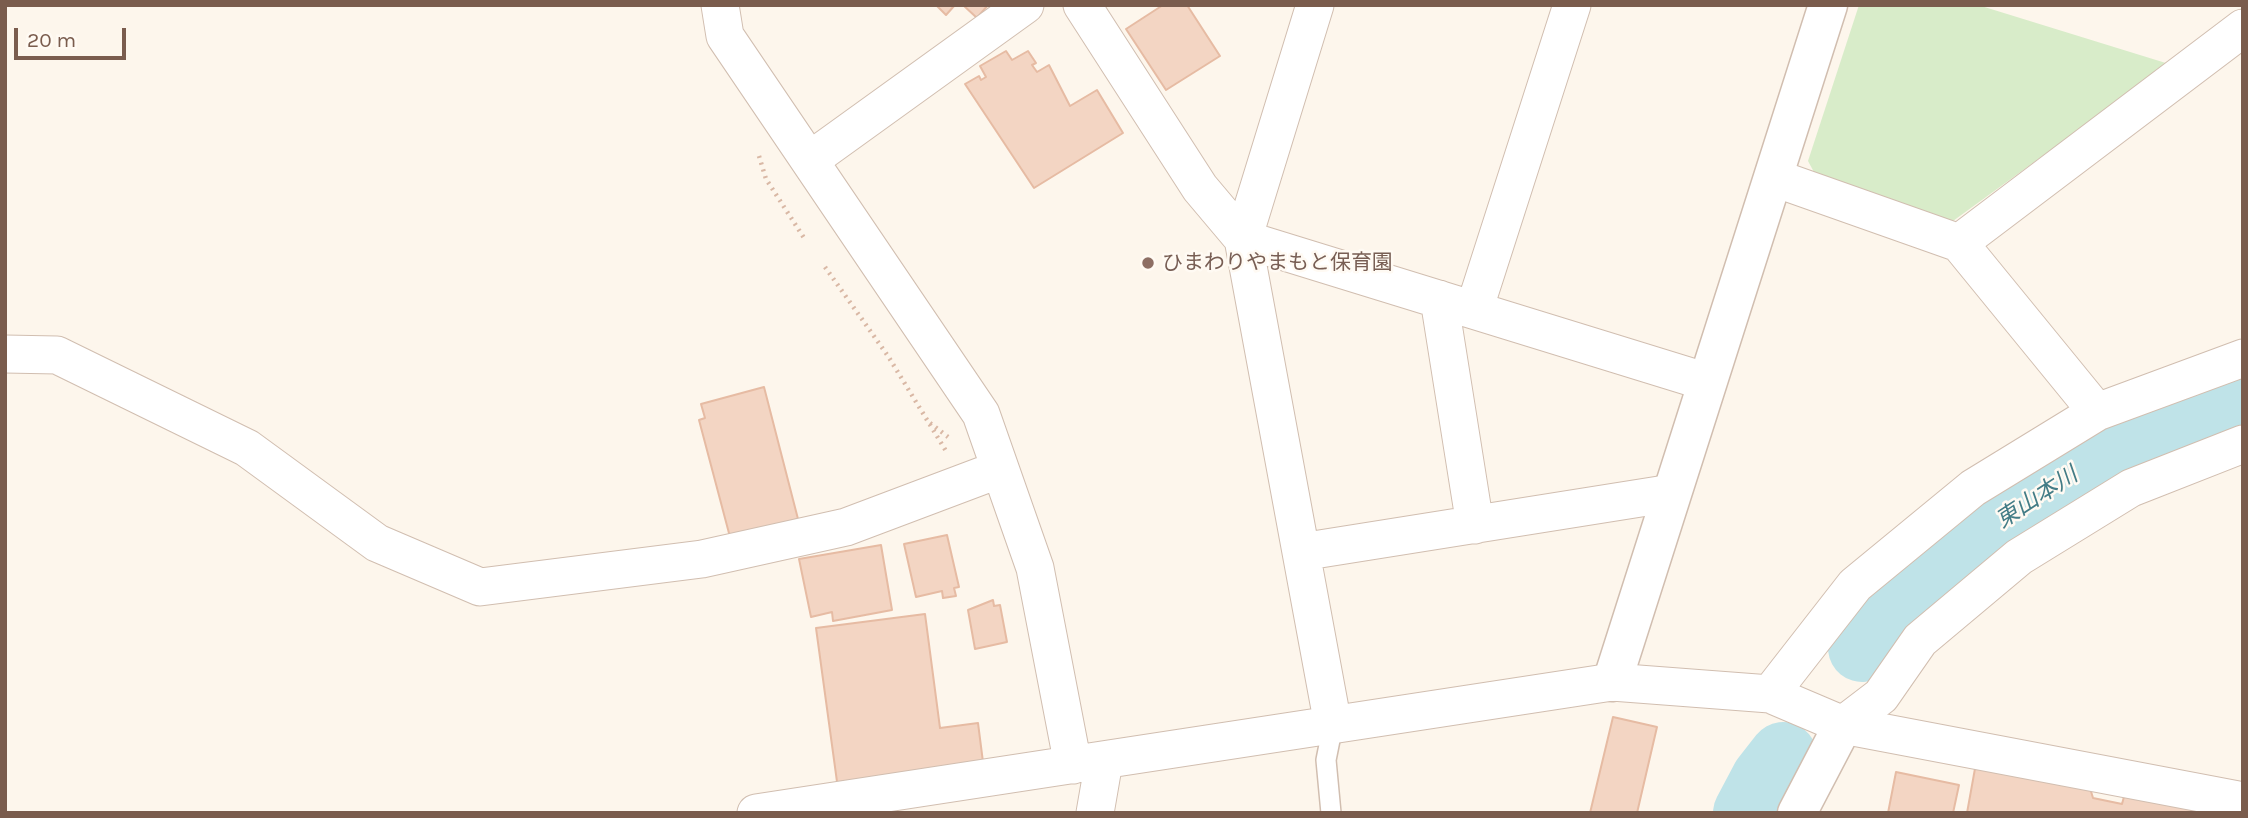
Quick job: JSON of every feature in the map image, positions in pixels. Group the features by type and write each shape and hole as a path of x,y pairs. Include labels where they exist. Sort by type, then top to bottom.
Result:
{"street":[{"path":"720,5 725,36 981,414 1035,568 1089,763 1095,813"},
{"path":"810,160 1025,5"},
{"path":"1082,5 1200,188 1242,239 1707,382"},
{"path":"1315,5 1242,239 1333,725"},
{"path":"1474,310 1572,5"},
{"path":"1612,682 1828,5"},
{"path":"1959,243 2243,28"},
{"path":"1775,178 1959,243 2097,412"},
{"path":"1439,299 1475,524"},
{"path":"5,354 57,355 247,449 377,543 480,587 702,559 833,530 1000,469"},
{"path":"1770,694 1855,585 1973,488 2097,412 2243,358"},
{"path":"1797,813 1843,724 1881,696 1920,640 2019,557 2131,488 2243,444"},
{"path":"1301,552 1672,493"},
{"path":"755,813 1612,682 1770,694 1843,724 2243,801"}],"lane":[{"path":"1331,813 1326,760 1333,725"}],"path":[{"path":"759,150 766,178 806,241"},
{"path":"825,267 888,356 950,458"},
{"path":"926,421 955,441"}],"green space":[{"path":"1859,5 1978,5 2169,64 1953,221 1815,174 1808,161"}],"building":[{"path":"936,5 955,5 946,15"},
{"path":"963,5 988,5 977,18"},
{"path":"1163,5 1187,5 1220,56 1166,90 1126,29"},
{"path":"1006,51 1012,60 1028,51 1036,63 1032,65 1037,72 1049,65 1070,106 1097,90 1123,133 1034,188 965,84 979,76 981,80 986,77 980,66"},
{"path":"764,387 798,519 730,537 699,420 705,418 701,404"},
{"path":"947,535 959,587 954,588 956,596 943,598 942,591 916,597 904,544"},
{"path":"881,545 892,610 833,621 832,612 811,617 799,559"},
{"path":"993,600 994,606 1000,605 1007,642 975,649 968,610"},
{"path":"925,614 940,728 978,723 984,770 838,789 816,628"},
{"path":"1613,717 1657,727 1637,813 1590,813"},
{"path":"1976,763 2090,788 2093,798 2122,804 2125,793 2205,813 1967,813"},
{"path":"1896,772 1959,785 1953,813 1888,813"}],"waterway":[{"name":"東山本川","path":"1862,648 1887,617 1954,553 2142,429 2243,392"},
{"name":"東山本川","path":"1747,813 1765,779 1783,756"}],"place":[{"name":"ひまわりやまもと保育園","path":"1148,263"}]}
